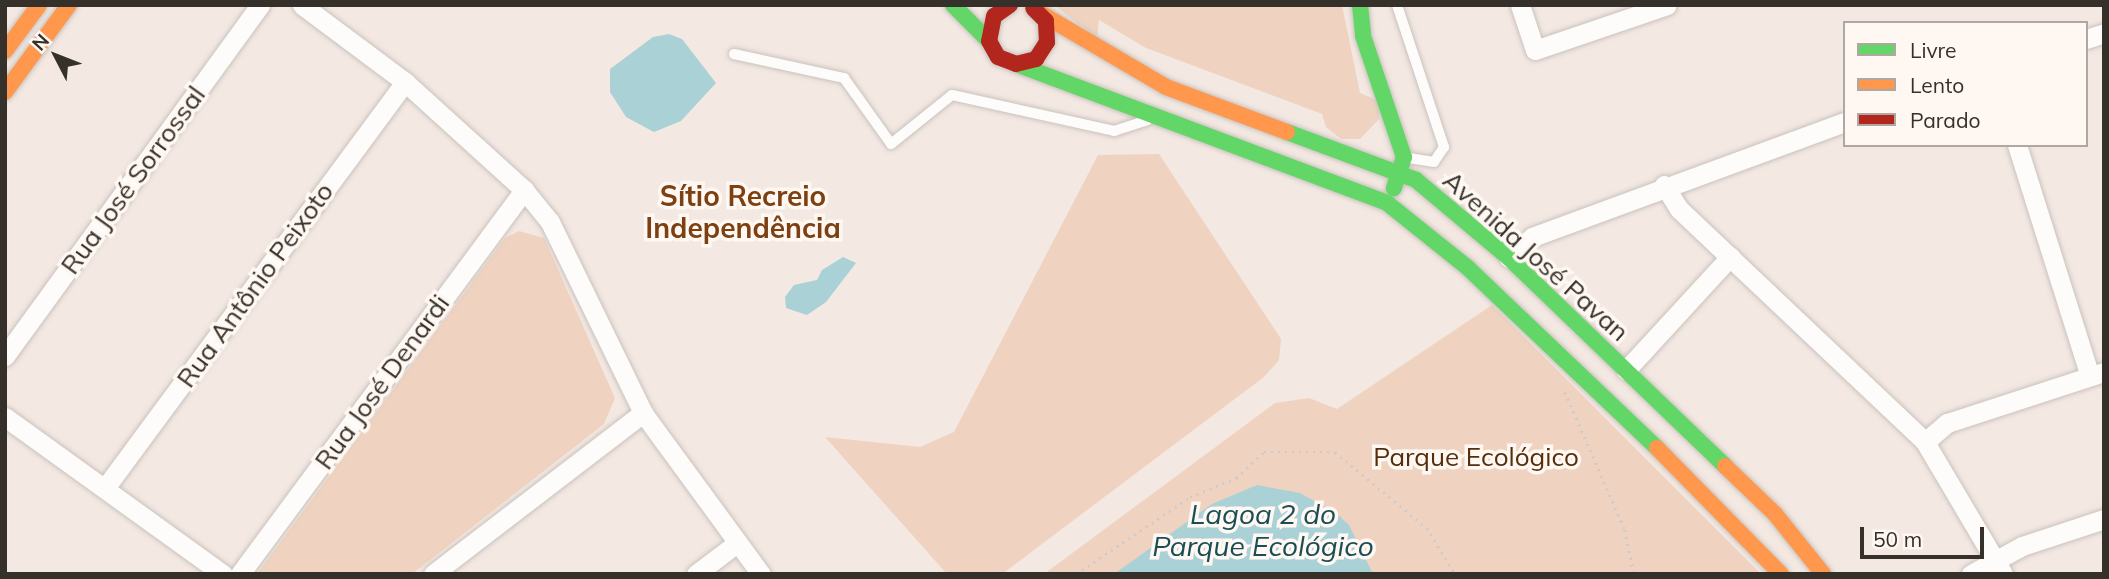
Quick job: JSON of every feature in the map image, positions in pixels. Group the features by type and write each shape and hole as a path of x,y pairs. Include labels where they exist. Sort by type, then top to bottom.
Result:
{"street":[{"path":"5,51 12,27 39,5"},
{"path":"5,92 69,5"},
{"name":"Rua José Sorrossal","path":"5,356 260,5"},
{"path":"302,5 405,82 524,190 550,222 643,414 761,574"},
{"path":"953,5 989,41"},
{"path":"1360,5 1363,36 1402,165 1387,203"},
{"path":"1520,5 1535,50 1667,5"},
{"path":"989,41 990,24 1002,7"},
{"path":"1016,64 1036,59 1048,42 1033,9"},
{"name":"Avenida José Pavan","path":"1033,9 1166,87 1402,165 1509,258 1775,514 1823,574"},
{"name":"Avenida José Pavan","path":"989,41 998,57 1387,203 1468,268 1748,535 1781,574"},
{"name":"Rua Antônio Peixoto","path":"105,488 405,82"},
{"path":"1509,258 1532,237 1664,185 1843,123"},
{"path":"1925,442 1947,423 2097,374 2018,147"},
{"path":"1664,185 1679,209 1925,442 2000,567"},
{"name":"Rua José Denardi","path":"240,574 524,190"},
{"path":"1626,370 1730,257"},
{"path":"433,574 643,414"},
{"path":"5,417 223,574"},
{"path":"1971,574 2000,567 2104,519"},
{"path":"696,574 737,543"}],"lane":[{"path":"1398,5 1444,147 1434,162 1402,165"},
{"path":"734,54 844,78 891,144 952,94 1114,131 1154,117"}],"path":[{"path":"1563,383 1625,530 1634,574"},
{"path":"1076,574 1190,497 1236,478 1264,452 1335,452 1427,528 1455,574"}],"green space":[{"path":"1054,5 1342,5 1360,93 1379,101 1379,119 1360,139 1341,139 1326,127 1322,114 1146,48 1099,20 1097,38"},
{"path":"1159,154 1281,339 1279,360 1264,377 1002,574 947,574 825,437 920,447 954,432 1098,155"},
{"path":"519,231 544,238 615,398 604,424 412,574 257,574 505,238"},
{"name":"Parque Ecológico","path":"1492,305 1761,574 1044,574 1275,403 1309,398 1337,409"}],"water":[{"path":"669,34 682,39 716,83 681,121 654,132 626,117 610,92 610,69 653,37"},
{"path":"843,257 856,263 826,302 807,315 786,308 785,297 794,285 817,280 822,270"},
{"name":"Lagoa 2 do Parque Ecológico","path":"1257,485 1300,493 1336,513 1349,525 1373,574 1114,574 1212,504"}],"traffic: fast":[{"path":"953,5 989,41"},
{"path":"1360,5 1363,36 1404,157 1394,188"},
{"path":"1016,64 1387,203 1468,268 1657,448"},
{"path":"1287,132 1416,180 1509,258 1725,466"}],"traffic: slow":[{"path":"5,51 39,5"},
{"path":"5,92 69,5"},
{"path":"1040,13 1166,87 1287,132"},
{"path":"1657,448 1781,574"},
{"path":"1725,466 1775,514 1823,574"}],"traffic: jam":[{"path":"1010,5 994,16 989,41 998,57 1016,64 1036,59 1047,42 1046,21 1033,8"}],"district":[{"name":"Sítio Recreio Independência","path":"743,212"}]}
